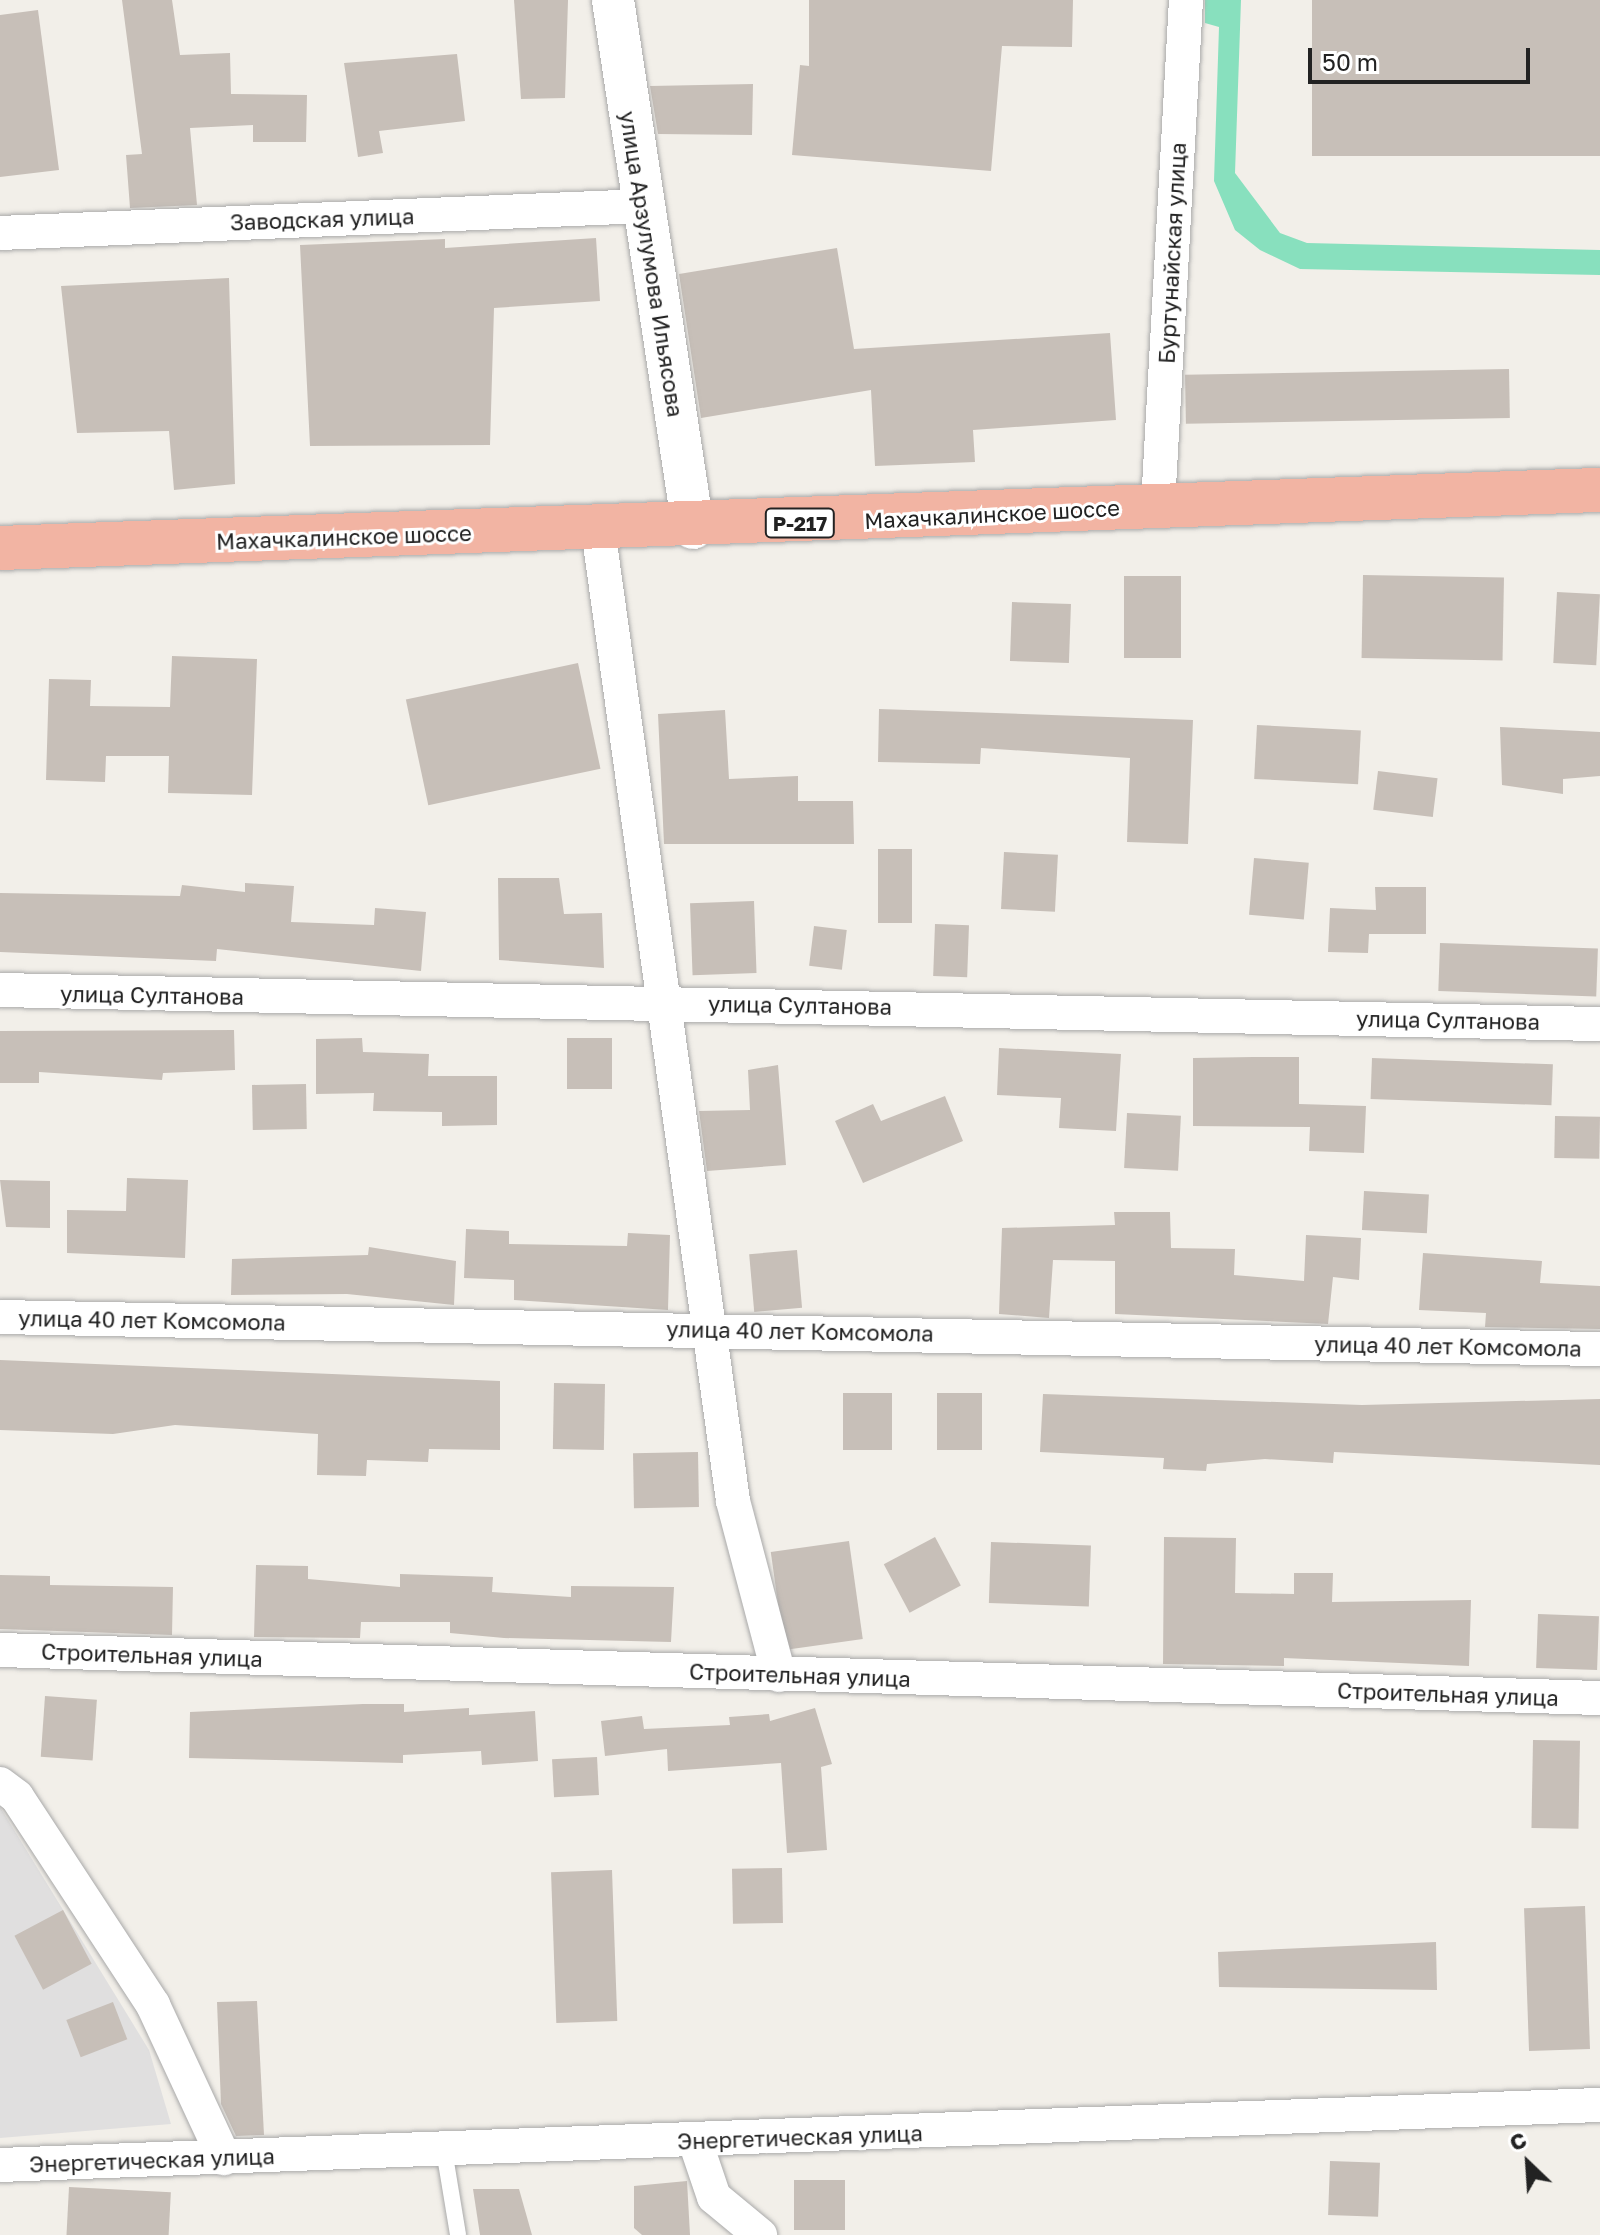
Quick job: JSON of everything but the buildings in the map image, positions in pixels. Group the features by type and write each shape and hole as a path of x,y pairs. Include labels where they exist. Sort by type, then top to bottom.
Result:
{"highway":[{"name":"Махачкалинское шоссе","path":"0,548 693,528 1158,505 1600,490"}],"street":[{"name":"улица Арзулумова Ильясова","path":"613,0 693,528"},
{"name":"Буртунайская улица","path":"1158,505 1186,0"},
{"name":"Заводская улица","path":"0,233 644,206"},
{"path":"598,529 669,1003 733,1501 779,1675"},
{"name":"улица Султанова","path":"0,990 1600,1024"},
{"name":"улица 40 лет Комсомола","path":"0,1317 709,1328 1600,1349"},
{"name":"Строительная улица","path":"0,1650 1600,1698"},
{"path":"0,1784 17,1797 153,2005 224,2158"},
{"name":"Энергетическая улица","path":"0,2165 1600,2105"},
{"path":"695,2141 714,2197 760,2235"}],"lane":[{"path":"444,2150 458,2235"}],"shaded area":[{"path":"0,1807 149,2050 171,2124 0,2138"}],"green space":[{"path":"1205,0 1241,0 1235,173 1280,233 1307,243 1600,250 1600,275 1300,269 1260,250 1235,230 1214,181 1219,27 1205,23"}]}
